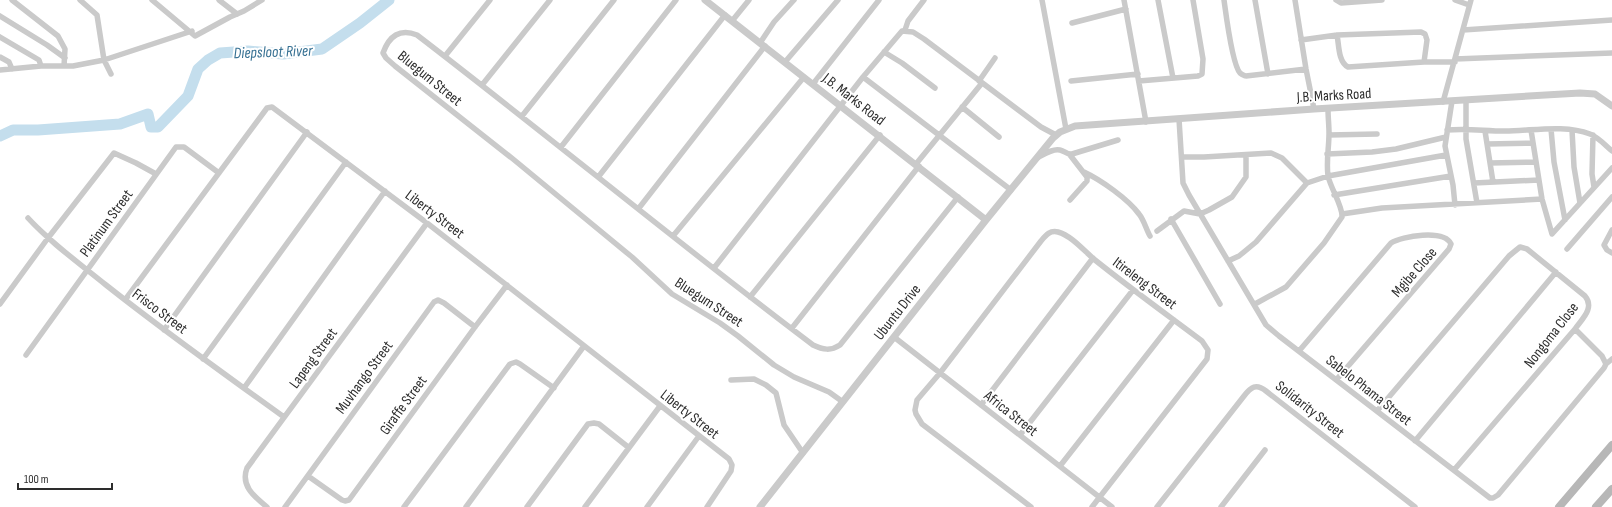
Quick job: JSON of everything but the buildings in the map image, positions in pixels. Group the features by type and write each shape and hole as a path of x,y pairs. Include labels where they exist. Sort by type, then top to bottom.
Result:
{"main road":[{"path":"1559,507 1612,445"},
{"path":"1596,507 1612,489"}],"street":[{"path":"12,0 57,34 65,47 64,66"},
{"path":"80,0 94,12 98,18 104,60 111,74"},
{"path":"152,0 192,31 195,36 220,21 237,14 262,0"},
{"path":"218,0 237,14"},
{"path":"445,56 490,0"},
{"path":"482,85 550,0"},
{"path":"522,116 614,0"},
{"path":"562,147 676,0"},
{"path":"732,21 749,0"},
{"path":"639,208 762,44 774,22 794,0"},
{"path":"785,62 838,0"},
{"path":"813,84 880,0"},
{"path":"714,268 863,77 897,35 905,30 908,21 924,0"},
{"path":"1042,0 1066,129"},
{"path":"1124,0 1146,122"},
{"path":"1158,0 1173,78"},
{"path":"1139,81 1198,76 1202,74 1203,59 1193,0"},
{"path":"1224,0 1234,56 1240,72 1246,76 1306,69"},
{"path":"1256,0 1268,74"},
{"path":"1295,0 1314,109"},
{"path":"1336,0 1341,3 1382,0"},
{"path":"1443,102 1470,2 1455,0"},
{"name":"J.B. Marks Road","path":"706,1 880,135 986,220"},
{"path":"1072,23 1126,9"},
{"path":"599,176 725,15"},
{"path":"0,16 65,58"},
{"path":"1463,30 1612,20"},
{"path":"905,30 913,32 924,39 1041,127 1056,135"},
{"path":"0,70 41,66 73,66 104,60 192,31"},
{"name":"Bluegum Street","path":"843,402 829,392 794,377 774,365 726,327 672,294 637,260 513,159 395,66 386,58 383,52 386,44 395,35 401,32 418,34 599,176 750,298 819,348 835,348 840,345 958,197"},
{"path":"1301,40 1337,34 1421,32 1425,34 1427,40 1424,62"},
{"path":"1337,34 1341,59 1345,65 1351,67 1455,60 1612,53"},
{"path":"0,37 39,60 41,66"},
{"path":"884,52 902,63 935,88"},
{"path":"0,57 8,61 12,69"},
{"path":"792,328 962,107 995,58"},
{"path":"1071,81 1138,74"},
{"path":"673,236 804,77"},
{"path":"863,77 1011,190"},
{"name":"J.B. Marks Road","path":"1056,135 1075,126 1314,109 1589,93 1595,94 1612,106"},
{"path":"1466,100 1466,140 1477,203"},
{"path":"1452,101 1446,136 1446,155 1451,176 1455,205"},
{"name":"Liberty Street","path":"125,300 269,106 277,109 427,223 729,459 732,465 730,474 707,507"},
{"path":"962,107 999,137"},
{"path":"1255,304 1286,287 1324,243 1340,220 1342,214 1328,176 1328,109"},
{"name":"Sabelo Phama Street","path":"1179,119 1183,183 1266,325 1487,495 1493,498 1495,497 1606,364 1612,359"},
{"path":"1447,130 1466,128 1485,131 1551,129 1572,130 1593,135 1612,151"},
{"path":"1551,129 1554,162 1565,220"},
{"path":"1531,130 1542,200 1552,234 1612,168"},
{"path":"1572,130 1574,167 1580,203"},
{"path":"1485,131 1493,182"},
{"path":"164,330 307,132"},
{"path":"1329,135 1377,134"},
{"path":"750,298 880,135"},
{"name":"Ubuntu Drive","path":"760,507 986,220 1056,135"},
{"path":"1593,135 1592,174 1594,187"},
{"path":"1327,154 1378,152 1396,149 1446,136"},
{"path":"1070,155 1118,140"},
{"path":"1487,144 1533,143"},
{"name":"Platinum Street","path":"26,355 174,150 180,146 184,147 219,173"},
{"path":"1037,158 1055,150 1061,150 1070,155 1084,172 1087,177 1086,181 1070,200"},
{"path":"0,304 48,238 114,153 136,162 156,174"},
{"path":"1182,157 1271,153 1282,158 1307,183"},
{"path":"1157,231 1171,219 1184,211 1200,214 1226,201 1244,181 1247,172 1246,154"},
{"path":"1228,261 1238,256 1256,242 1307,183 1328,176 1446,155"},
{"path":"203,359 346,162"},
{"path":"1490,163 1536,162"},
{"path":"1084,172 1103,182 1134,208 1140,216 1150,236"},
{"path":"1334,195 1451,176"},
{"path":"1474,183 1539,180"},
{"path":"244,388 385,191"},
{"path":"1567,249 1612,197"},
{"path":"1342,214 1382,208 1542,200"},
{"name":"Frisco Street","path":"28,218 48,238 125,300 203,359 284,417"},
{"path":"1171,219 1220,304"},
{"name":"Lapeng Street","path":"267,507 250,492 245,474 249,466 427,223"},
{"path":"1612,230 1604,245 1607,250 1612,253"},
{"name":"Itireleng Street","path":"940,373 1040,241 1047,234 1054,231 1064,234 1133,290 1205,343 1208,350 1207,360 1092,507"},
{"name":"Mgibe Close","path":"1299,351 1391,243 1401,238 1432,235 1438,235 1449,241 1451,244 1449,249 1337,379"},
{"name":"Nongoma Close","path":"1377,411 1514,251 1520,247 1524,247 1556,272 1589,301 1590,307 1574,329 1454,470"},
{"path":"981,405 1093,258"},
{"path":"1415,441 1556,272"},
{"name":"Giraffe Street","path":"308,476 342,500 349,500 507,285"},
{"path":"1020,435 1133,290"},
{"name":"Muvhango Street","path":"285,507 434,302 438,300 444,303 475,327"},
{"path":"1060,466 1174,320"},
{"path":"1574,329 1602,356 1606,364"},
{"name":"Africa Street","path":"894,337 1112,507"},
{"path":"466,507 584,346"},
{"path":"404,507 510,364 516,362 520,364 554,388"},
{"path":"940,373 917,400 915,410 919,421 1031,507"},
{"path":"731,380 754,379 766,385 776,393 784,425 803,453"},
{"name":"Solidarity Street","path":"1157,507 1252,386 1256,386 1266,390 1415,507"},
{"path":"585,507 628,447 660,406"},
{"path":"527,507 588,424 599,424 628,447"},
{"path":"647,507 699,436"},
{"path":"1222,507 1266,450"}],"waterway":[{"name":"Diepsloot River","path":"0,136 13,130 38,130 120,124 148,114 151,127 158,127 188,96 198,69 208,60 220,53 248,51 283,54 322,49 360,23 389,0"}]}
